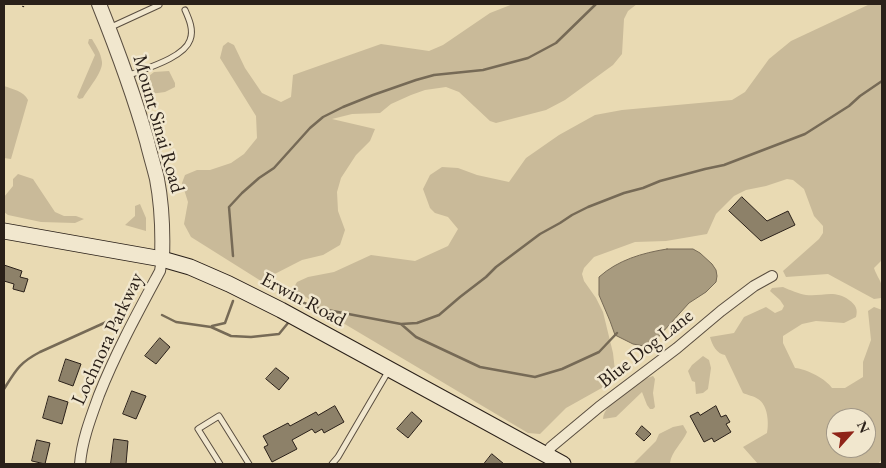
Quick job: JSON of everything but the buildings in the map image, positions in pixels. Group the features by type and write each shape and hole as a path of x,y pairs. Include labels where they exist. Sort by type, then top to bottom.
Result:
{"main road":[{"name":"Erwin Road","path":"4,231 162,259 190,267 281,310 563,464"}],"street":[{"name":"Mount Sinai Road","path":"99,4 142,124 156,178 161,206 162,259"},
{"name":"Lochnora Parkway","path":"80,464 91,415 111,365 160,271 162,259"},
{"name":"Blue Dog Lane","path":"546,455 551,447 600,407 748,291 772,276"}],"lane":[{"path":"109,29 159,6"},
{"path":"126,76 176,56 186,49 191,39 191,25 185,10"},
{"path":"332,464 390,370"},
{"path":"220,464 198,429 219,416 250,464"}],"shaded area":[{"path":"513,4 637,4 628,11 624,19 622,54 613,65 565,100 546,110 496,123 490,121 459,92 446,87 425,90 411,95 391,104 380,113 352,114 332,119 375,129 370,141 356,155 341,178 337,192 338,211 345,230 340,245 323,255 302,260 261,281 191,237 184,224 188,202 182,183 185,175 197,170 210,170 231,163 244,154 257,138 256,116 220,58 223,46 228,42 234,45 245,68 262,93 281,102 291,97 293,75 381,44 429,51 443,45 490,13"},
{"path":"870,4 882,4 882,260 874,268 883,290 881,298 874,299 828,274 786,277 783,271 819,239 823,233 823,226 814,216 804,189 793,180 787,179 746,190 734,196 716,214 707,234 666,241 635,242 594,257 584,268 582,274 584,281 603,312 613,353 616,380 566,408 540,434 528,433 343,323 303,295 297,295 293,289 297,282 308,277 334,272 371,255 415,261 448,246 458,229 448,217 435,213 430,208 423,189 430,175 442,167 458,168 477,175 509,182 526,158 559,135 595,115 622,110 732,100 745,92 769,59 791,41"},
{"path":"89,39 92,39 98,50 102,66 83,98 79,99 77,97 95,55 88,43"},
{"path":"169,71 175,87 165,92 150,94 145,79 154,72"},
{"path":"4,86 21,92 28,100 11,159 4,158"},
{"path":"18,174 33,179 55,212 64,216 76,216 84,219 75,223 41,222 8,215 4,212 4,197 13,186 13,179"},
{"path":"140,204 146,218 146,231 125,225 135,216 135,206"},
{"path":"667,249 693,249 700,253 716,270 716,282 706,292 689,303 652,344 644,346 633,344 615,335 599,295 599,277 614,266 631,258"},
{"path":"783,287 806,295 833,294 844,297 855,305 857,309 856,317 844,323 816,321 802,324 783,336 783,343 795,368 816,375 832,388 845,388 863,377 863,362 871,340 868,311 874,307 882,310 882,459 878,464 758,464 743,447 767,433 768,419 766,410 758,399 743,393 725,355 715,349 710,337 734,333 744,317 766,307 775,313 782,310 784,306 770,291 772,288"},
{"path":"703,356 709,360 711,368 708,389 703,393 696,394 695,382 692,381 688,371"},
{"path":"653,376 655,379 653,393 655,407 653,409 650,409 647,405 642,392 616,417 603,419 605,412 615,399 639,382"},
{"path":"683,425 687,432 670,463 633,464 656,441 659,434 673,427"}],"waterway":[{"path":"233,256 229,207 259,178 274,168 310,128 323,117 373,95 416,80 434,75 483,70 528,58 556,43 596,4"},
{"path":"304,303 322,309 401,324 417,323 439,315 496,267 540,234 572,215 624,193 660,181 724,165 805,134 849,106 882,81"},
{"path":"212,326 225,323 233,301"},
{"path":"4,389 19,368 33,356 124,314"},
{"path":"162,315 176,322 211,327 231,336 251,337 279,334 288,323"},
{"path":"401,324 416,337 480,367 535,377 562,369 599,352 617,333"}]}
